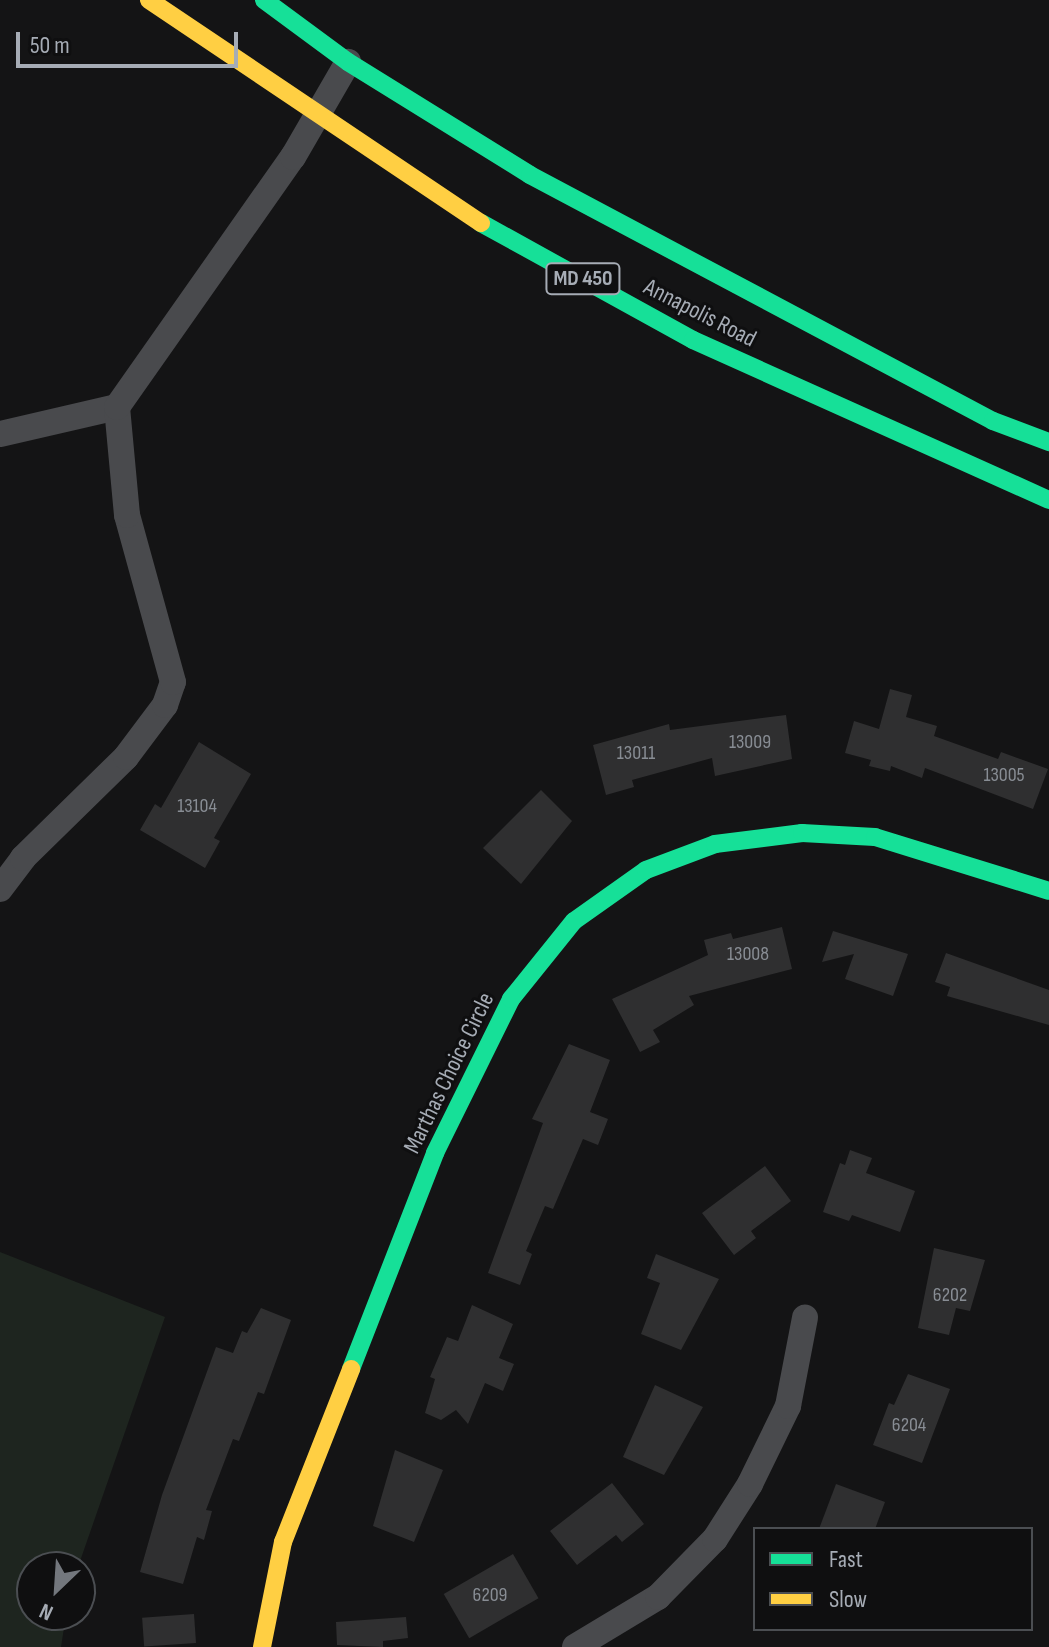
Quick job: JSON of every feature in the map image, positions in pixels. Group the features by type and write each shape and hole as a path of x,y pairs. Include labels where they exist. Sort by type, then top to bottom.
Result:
{"main road":[{"name":"Annapolis Road","path":"149,0 316,117 471,218 693,340 1049,500"},
{"name":"Annapolis Road","path":"264,0 348,62 530,175 993,421 1049,442"},
{"name":"Marthas Choice Circle","path":"262,1647 283,1542 440,1140 511,999 574,921 646,870 715,844 802,833 875,837 1049,891"}],"street":[{"path":"0,434 117,407 162,349 316,117 348,62"},
{"path":"0,889 23,858 157,722 173,682 127,515 117,407"},
{"path":"575,1647 658,1597 715,1539 750,1484 788,1406 805,1318"}],"shaded area":[{"path":"0,1252 165,1317 84,1551 16,1551 16,1631 64,1631 61,1647 0,1647"}],"building":[{"path":"890,689 912,695 906,717 937,726 934,736 998,759 1001,752 1048,769 1033,809 925,768 922,778 891,766 890,771 869,766 871,760 845,753 854,721 879,729"},
{"path":"786,715 792,759 715,776 712,758 632,780 634,787 606,795 593,745 669,724 670,730"},
{"path":"199,742 251,774 214,838 220,841 205,868 140,830 155,804 161,808"},
{"path":"541,790 572,821 521,884 483,848"},
{"path":"782,927 792,969 689,996 694,1005 653,1030 660,1042 640,1052 612,999 708,955 704,940 731,933 733,939"},
{"path":"833,931 908,954 893,996 845,979 854,954 822,962"},
{"path":"946,953 1049,990 1049,1025 947,996 950,987 935,982"},
{"path":"569,1044 610,1060 590,1112 608,1119 598,1145 583,1139 553,1209 545,1206 526,1251 532,1254 520,1285 488,1273 543,1123 532,1119"},
{"path":"850,1150 872,1158 866,1173 915,1191 900,1232 852,1215 849,1221 823,1212 840,1163 845,1165"},
{"path":"765,1166 791,1201 751,1231 756,1238 734,1255 702,1213"},
{"path":"934,1248 985,1260 970,1311 956,1308 949,1335 918,1328"},
{"path":"656,1254 719,1279 681,1350 641,1334 660,1283 647,1278"},
{"path":"472,1305 513,1324 499,1358 514,1364 503,1391 485,1383 468,1424 456,1410 441,1420 425,1413 435,1379 430,1377 447,1337 458,1341"},
{"path":"261,1308 291,1320 264,1394 258,1392 239,1441 233,1439 206,1510 212,1511 204,1540 197,1537 183,1584 140,1572 162,1495 216,1347 233,1353 242,1331 247,1333"},
{"path":"908,1374 950,1389 922,1463 873,1445 889,1403 894,1405"},
{"path":"655,1385 703,1407 664,1475 623,1457"},
{"path":"395,1450 443,1470 414,1542 373,1526"},
{"path":"612,1483 644,1524 622,1542 616,1535 577,1565 550,1531"},
{"path":"836,1484 885,1502 876,1527 820,1527"},
{"path":"513,1554 538,1598 469,1638 444,1594"},
{"path":"194,1614 196,1643 144,1647 142,1618"},
{"path":"406,1617 408,1638 383,1641 383,1647 337,1645 336,1622"}],"traffic: fast":[{"path":"264,0 348,62 530,175 993,421 1049,442"},
{"path":"481,223 693,340 1049,500"},
{"path":"351,1369 435,1153 511,999 574,921 646,870 715,844 802,833 875,837 1049,891"}],"traffic: slow":[{"path":"149,0 481,223"},
{"path":"262,1647 283,1542 351,1369"}]}
